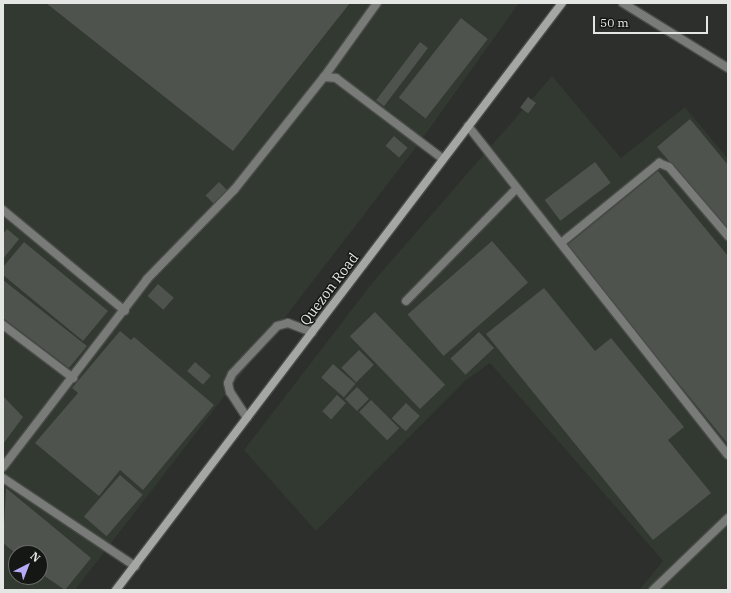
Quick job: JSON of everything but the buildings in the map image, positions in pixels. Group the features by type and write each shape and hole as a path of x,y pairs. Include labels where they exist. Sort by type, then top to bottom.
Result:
{"main road":[{"name":"Quezon Road","path":"116,590 562,3"}],"lane":[{"path":"3,467 73,378 147,279 234,190 324,77 377,3"},
{"path":"623,3 728,68"},
{"path":"324,77 336,78 443,159"},
{"path":"468,126 728,455"},
{"path":"561,243 660,163 669,167 728,236"},
{"path":"406,301 518,188"},
{"path":"3,210 124,311"},
{"path":"247,418 230,392 228,383 232,374 277,326 288,323 312,332"},
{"path":"3,325 73,378"},
{"path":"3,478 135,566"},
{"path":"653,590 728,518"}],"shaded area":[{"path":"3,3 519,3 420,142 75,590 3,590"},
{"path":"552,76 621,158 685,107 728,159 728,590 639,590 663,561 490,363 465,381 316,531 244,450 373,282"}]}
